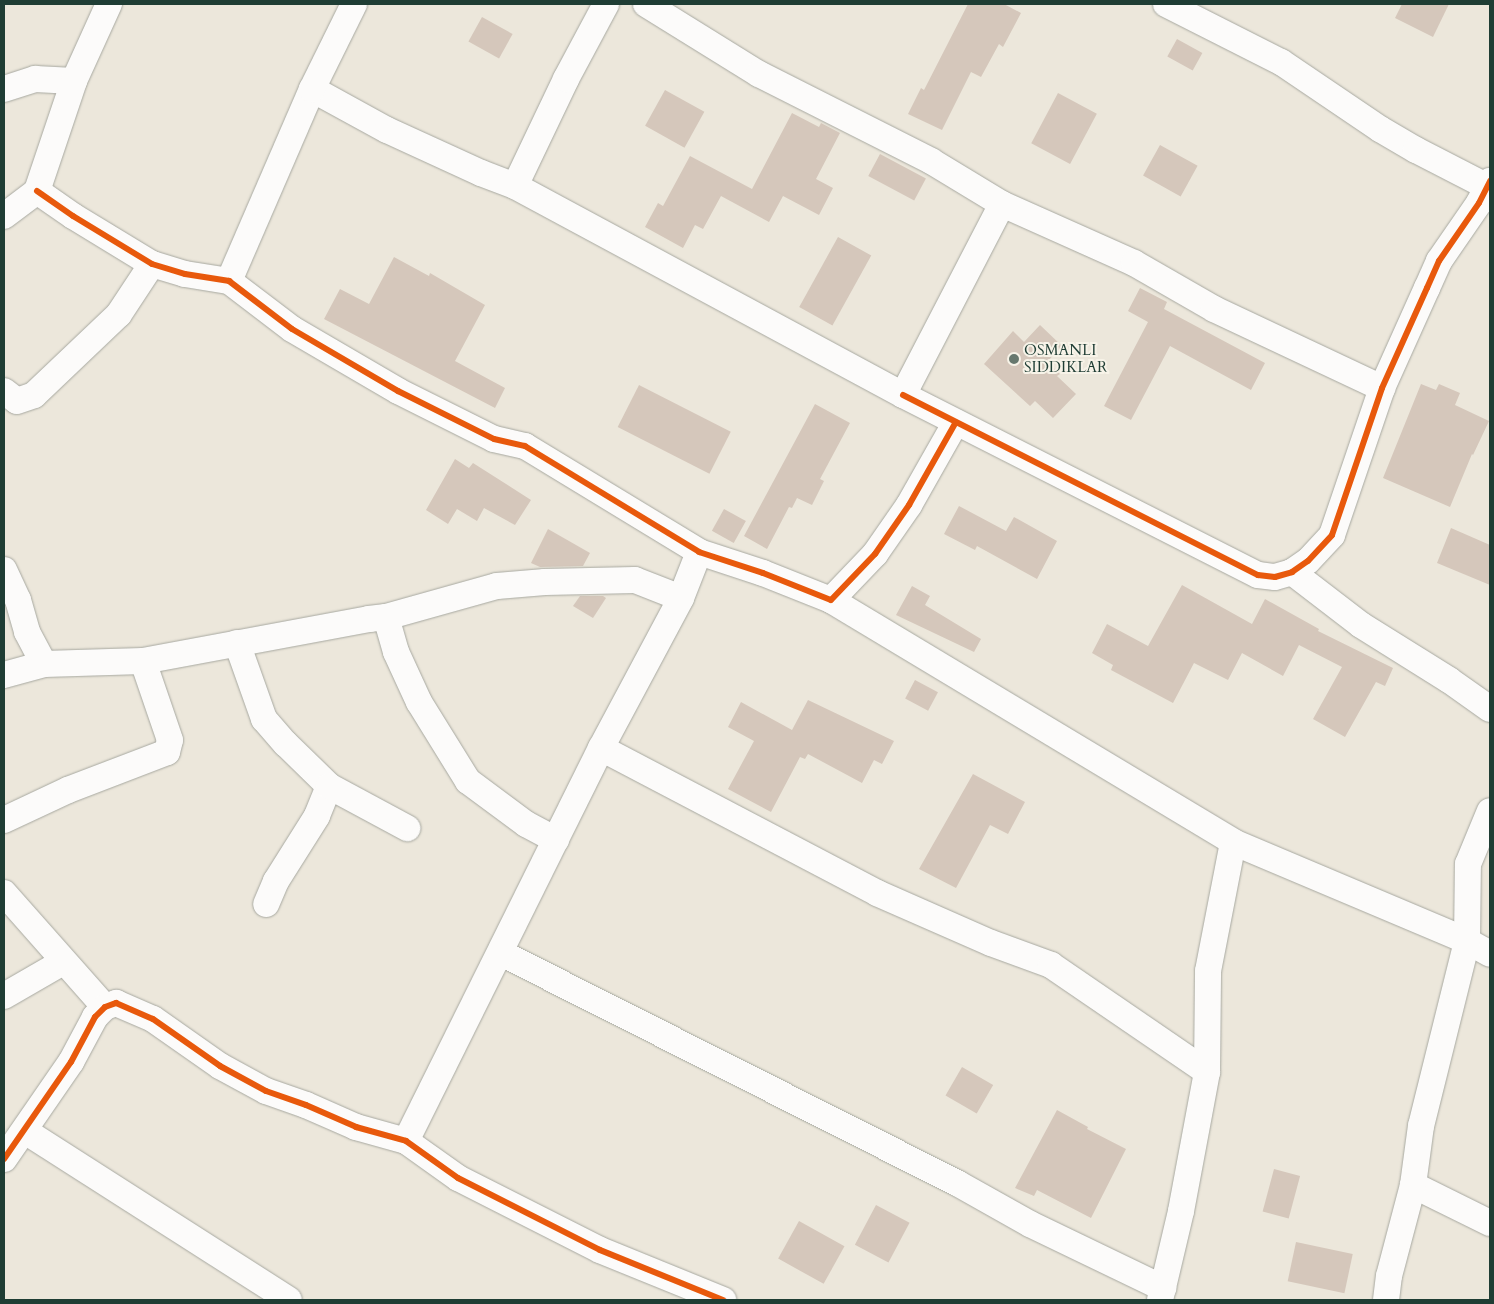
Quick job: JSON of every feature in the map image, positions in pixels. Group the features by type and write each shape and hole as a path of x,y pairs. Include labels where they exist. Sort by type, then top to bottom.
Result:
{"street":[{"path":"4,216 37,191 74,81 109,4"},
{"path":"229,282 312,89 354,4"},
{"path":"515,186 566,79 606,4"},
{"path":"646,4 760,74 931,162 1002,204 1134,262 1214,310 1382,388"},
{"path":"312,89 387,130 480,173 515,186 956,422 1258,575 1275,577 1292,572 1308,561 1332,535 1382,388 1439,261 1489,184 1416,150 1380,129 1281,62 1166,4"},
{"path":"4,89 35,78 74,81"},
{"path":"37,191 73,216 152,264 185,274 229,282 292,329 390,387 494,439 525,446 699,552 763,572 831,600 1233,842 1467,941 1490,954"},
{"path":"903,395 1002,204"},
{"path":"4,391 17,401 34,396 69,359 94,341 119,314 152,264"},
{"path":"831,600 875,554 910,505 956,422"},
{"path":"406,1141 601,748 681,598 699,552"},
{"path":"4,570 18,600 27,632 44,664"},
{"path":"1292,572 1361,625 1449,680 1490,710"},
{"path":"4,675 44,664 143,661 369,618 386,617 497,586 545,582 635,580 681,598"},
{"path":"386,617 396,652 418,702 460,772 478,789 526,824 556,840"},
{"path":"237,643 264,719 286,744 329,786 407,828"},
{"path":"4,820 68,790 168,752 170,740 143,661"},
{"path":"601,748 877,893 991,943 1051,965 1207,1072"},
{"path":"266,904 276,881 317,816 329,786"},
{"path":"1386,1300 1389,1276 1413,1185 1421,1126 1467,941 1468,864 1490,811"},
{"path":"501,952 957,1183 1162,1294 1181,1211 1207,1072 1208,971 1233,842"},
{"path":"4,893 63,962 105,1007"},
{"path":"4,996 63,962"},
{"path":"4,1159 71,1062 95,1017 105,1007 116,1003 153,1019 220,1066 266,1091 356,1126 406,1141 458,1178 600,1250 723,1300"},
{"path":"25,1131 289,1300"},
{"path":"1413,1185 1490,1223"}],"building":[{"path":"968,4 1004,4 1021,13 1003,47 999,44 981,77 971,72 942,130 908,114 921,88 924,90"},
{"path":"1402,4 1449,4 1433,37 1395,18"},
{"path":"482,17 513,34 499,58 468,41"},
{"path":"1177,39 1202,53 1193,71 1167,56"},
{"path":"665,90 704,112 684,148 645,126"},
{"path":"1058,93 1097,114 1070,164 1031,143"},
{"path":"792,113 819,127 821,123 840,133 816,179 833,188 819,215 783,196 769,222 721,196 703,229 695,225 683,248 645,227 658,203 663,206 690,156 752,189"},
{"path":"1160,145 1198,166 1181,196 1143,176"},
{"path":"880,154 926,178 914,200 868,176"},
{"path":"838,237 871,255 832,325 799,307"},
{"path":"394,257 429,276 430,273 485,305 455,361 505,388 495,408 324,319 340,289 369,304"},
{"path":"1140,288 1167,302 1164,309 1265,363 1251,390 1170,346 1131,420 1104,406 1148,322 1128,311"},
{"path":"1040,325 1062,346 1047,362 1060,374 1057,376 1076,394 1053,418 1035,401 1030,406 984,364 1013,331 1024,342"},
{"path":"1421,384 1436,390 1439,384 1460,393 1455,405 1489,421 1472,454 1450,507 1383,478"},
{"path":"639,385 731,432 709,474 618,427"},
{"path":"815,404 850,423 820,479 824,481 812,505 797,498 792,508 789,507 767,549 744,536"},
{"path":"455,459 469,468 473,463 531,500 515,525 484,508 477,521 457,509 448,524 426,510"},
{"path":"959,506 1006,531 1014,517 1057,541 1037,579 977,546 975,550 944,534"},
{"path":"724,509 746,521 734,543 712,531"},
{"path":"1451,528 1490,545 1490,585 1437,563"},
{"path":"548,529 590,553 583,566 540,567 531,563"},
{"path":"1182,585 1252,624 1265,599 1319,629 1318,631 1393,668 1385,686 1376,682 1345,737 1313,719 1342,667 1299,645 1283,676 1242,653 1228,680 1194,663 1173,703 1111,670 1113,665 1092,653 1107,624 1148,646"},
{"path":"912,586 930,596 925,605 981,639 974,652 896,615"},
{"path":"580,596 603,596 606,598 593,618 573,606"},
{"path":"915,680 938,692 928,711 905,699"},
{"path":"808,700 894,741 882,764 874,760 862,783 808,754 805,759 800,757 771,812 728,789 754,741 728,727 741,702 792,730"},
{"path":"973,774 1025,802 1008,834 990,825 956,888 919,869"},
{"path":"962,1067 993,1085 977,1114 946,1096"},
{"path":"1057,1110 1088,1127 1087,1129 1126,1149 1091,1218 1037,1190 1034,1196 1015,1188"},
{"path":"1274,1169 1300,1176 1289,1218 1263,1212"},
{"path":"876,1205 910,1223 888,1263 855,1245"},
{"path":"799,1221 844,1246 824,1284 778,1259"},
{"path":"1296,1242 1353,1254 1344,1293 1288,1281"}],"cycle path":[{"path":"903,395 1258,575 1275,577 1292,572 1308,561 1332,535 1382,388 1439,261 1479,203 1490,181"},
{"path":"37,191 73,216 152,264 185,274 229,281 292,329 398,391 494,439 525,446 699,552 763,573 831,600 875,554 909,505 956,422"},
{"path":"4,1159 71,1062 95,1017 105,1007 116,1003 153,1019 220,1066 266,1091 306,1105 356,1127 406,1141 458,1178 600,1250 723,1300"}],"place":[{"name":"OSMANLI SIDDIKLAR","path":"1014,359"}]}
